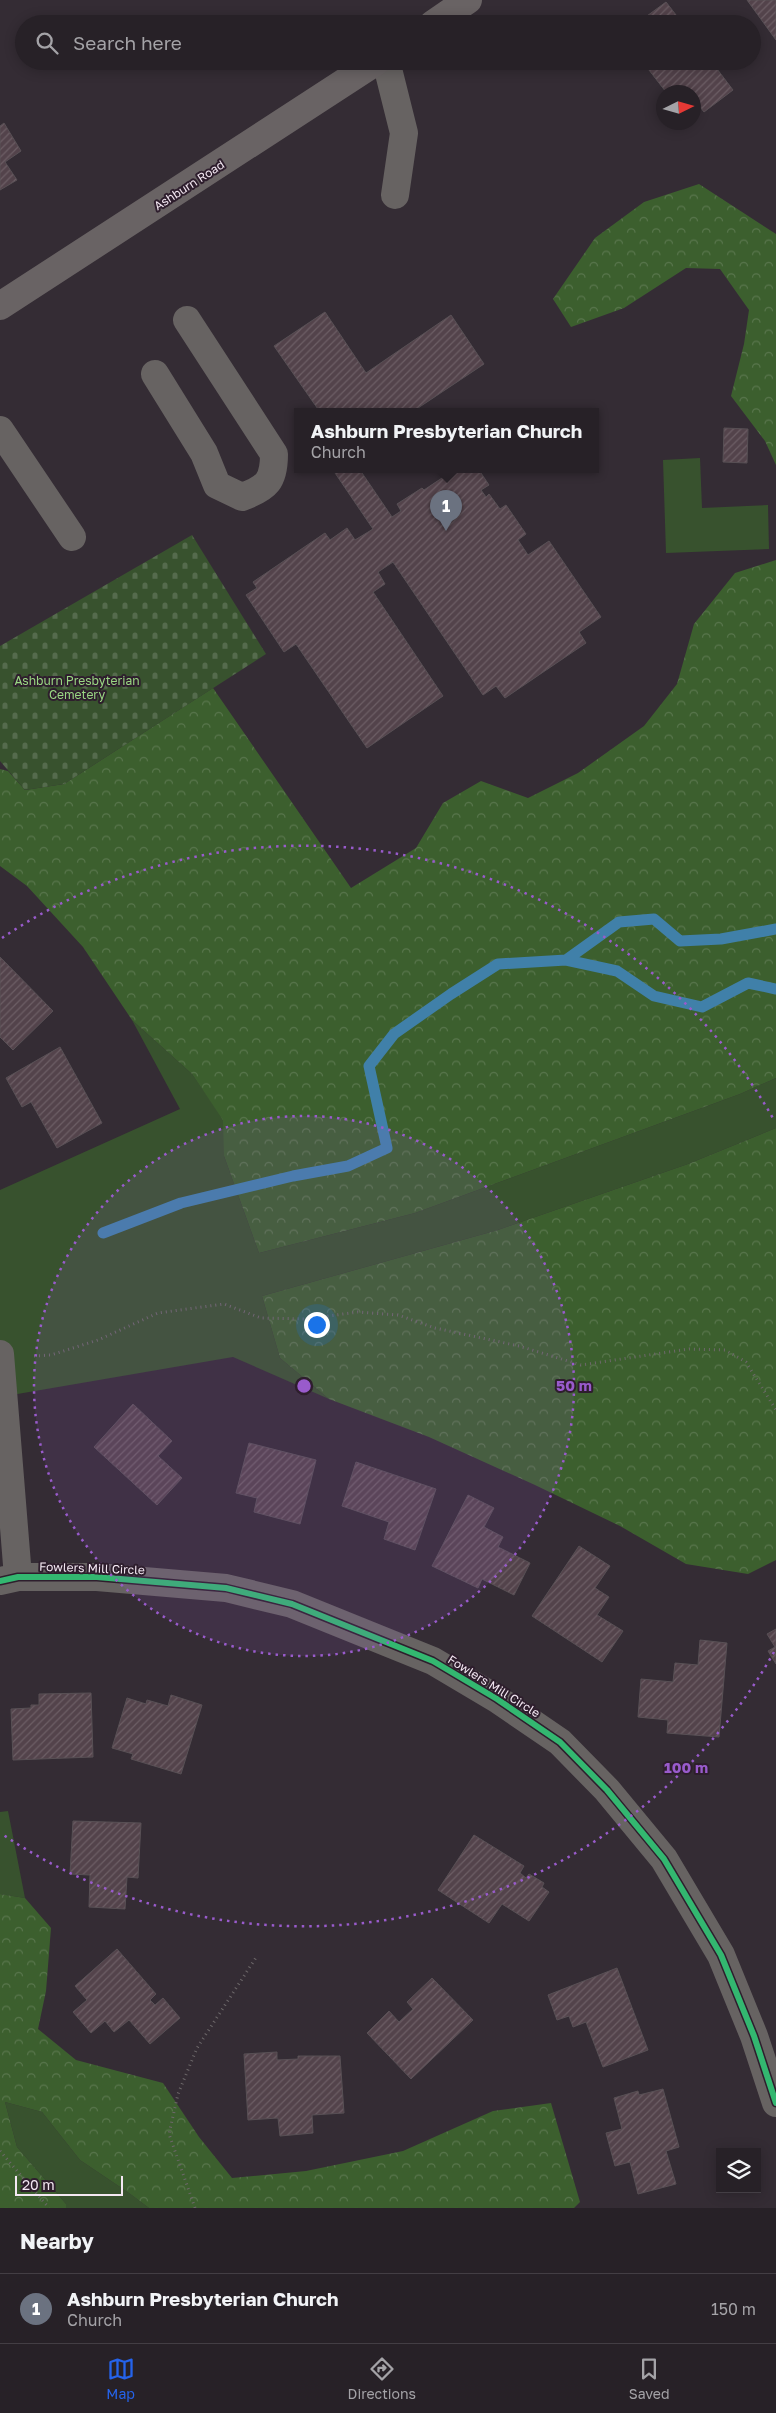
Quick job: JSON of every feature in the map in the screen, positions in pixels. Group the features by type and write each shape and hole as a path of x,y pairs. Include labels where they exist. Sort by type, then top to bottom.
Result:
{"main road":[{"path":"446,15 468,0"},
{"name":"Ashburn Road","path":"0,306 364,70"}],"street":[{"path":"388,70 404,133 395,195"},
{"path":"155,374 204,453 217,485 242,497 260,490 274,473 274,454 187,320"},
{"path":"0,430 72,537"},
{"path":"0,1356 9,1579"},
{"name":"Fowlers Mill Circle","path":"9,1579 97,1577 226,1588 292,1604 433,1661 497,1699 560,1742 607,1790 664,1859 721,1955 754,2036 776,2103"}],"path":[{"path":"0,1356 51,1355 98,1340 158,1313 224,1304 261,1318 306,1319 358,1312 398,1315 435,1328 519,1346 581,1365 689,1349 725,1350 746,1362 776,1410"},
{"path":"195,2208 169,2134 178,2094 197,2048 258,1956"},
{"path":"0,2150 50,2208"}],"green space":[{"path":"699,184 776,234 776,465 765,441 731,396 744,344 749,310 720,269 686,268 624,308 571,327 553,299 595,238 644,202"},
{"path":"700,458 702,508 768,505 769,549 666,553 663,460"},
{"name":"Ashburn Presbyterian Cemetery","path":"192,535 266,654 64,784 25,790 0,761 0,646"},
{"path":"776,560 776,1078 740,1094 415,1213 259,1253 224,1156 223,1120 192,1074 132,1020 83,947 27,886 0,866 0,769 8,771 25,790 64,784 213,688 351,888 416,848 443,803 481,781 528,798 578,773 644,726 677,684 694,624 735,573"},
{"path":"132,1020 192,1074 224,1120 224,1156 259,1253 415,1213 740,1094 776,1078 776,1128 688,1164 498,1230 262,1296 280,1358 329,1399 233,1357 0,1397 0,1190 180,1109"},
{"path":"776,1128 776,1560 748,1574 686,1564 620,1526 535,1485 429,1437 329,1399 280,1358 262,1296 498,1230 688,1164"},
{"path":"8,1811 25,1898 0,1894 0,1812"},
{"path":"0,1894 25,1898 51,1928 46,1991 38,2029 76,2060 163,2083 199,2137 232,2178 306,2171 403,2151 493,2111 551,2103 580,2202 574,2208 149,2208 80,2160 42,2112 5,2102 17,2147 66,2204 66,2208 0,2208"},
{"path":"5,2102 42,2112 80,2160 149,2208 66,2208 66,2204 17,2147"}],"building":[{"path":"747,0 776,0 776,40 761,19 761,15 758,15"},
{"path":"666,2 676,15 648,15"},
{"path":"649,70 718,70 733,90 704,112 701,108 701,85 661,85"},
{"path":"4,123 21,151 5,162 17,180 0,190 0,126"},
{"path":"325,312 366,373 451,315 484,364 418,408 317,408 274,346"},
{"path":"724,428 748,429 747,463 723,462"},
{"path":"335,473 362,473 392,517 401,511 397,504 422,488 424,490 450,473 481,473 489,485 481,490 486,497 489,494 500,509 506,505 526,534 518,540 528,555 549,541 601,617 579,632 586,643 505,698 496,686 483,695 393,562 378,572 385,584 373,592 443,696 367,748 296,644 284,652 246,595 257,588 253,582 325,533 330,540 347,528 355,540 373,529"},
{"path":"0,957 53,1011 13,1050 0,1037"},
{"path":"60,1047 102,1123 57,1148 31,1102 22,1107 6,1078"},
{"path":"133,1404 172,1441 158,1456 182,1478 157,1505 94,1447"},
{"path":"249,1443 316,1460 300,1524 254,1512 257,1498 236,1493"},
{"path":"356,1462 436,1489 415,1550 384,1539 389,1522 342,1506"},
{"path":"468,1495 494,1508 484,1527 503,1537 498,1547 530,1563 514,1595 482,1579 478,1588 432,1566"},
{"path":"579,1546 610,1566 595,1588 609,1597 597,1615 623,1631 602,1662 532,1616"},
{"path":"776,1629 776,1664 768,1651 775,1647 767,1634"},
{"path":"700,1640 727,1643 719,1737 667,1733 668,1720 638,1717 641,1679 673,1682 675,1663 698,1665"},
{"path":"91,1693 93,1757 13,1760 11,1709 31,1708 31,1705 39,1705 39,1694"},
{"path":"171,1695 202,1705 181,1774 131,1759 133,1754 112,1748 127,1698 146,1704 147,1700 168,1706"},
{"path":"73,1821 141,1823 138,1878 127,1877 125,1909 89,1907 90,1875 70,1874"},
{"path":"474,1835 524,1866 520,1873 526,1878 529,1874 544,1883 542,1887 549,1892 529,1921 502,1904 489,1923 438,1890"},
{"path":"117,1949 156,1994 150,2000 155,2005 163,1998 180,2018 150,2044 129,2020 114,2032 105,2021 91,2033 73,2012 87,2000 75,1986"},
{"path":"617,1968 648,2050 603,2067 586,2022 573,2027 569,2016 557,2020 548,1995"},
{"path":"432,1978 473,2020 411,2079 367,2033 389,2011 399,2022 413,2009 407,2002"},
{"path":"277,2052 277,2060 298,2059 298,2056 340,2056 344,2113 312,2115 313,2133 280,2136 278,2118 248,2120 244,2054"},
{"path":"663,2089 679,2147 666,2151 676,2184 638,2194 630,2162 615,2166 606,2133 622,2129 614,2098 638,2091 639,2095"}],"waterway":[{"path":"566,960 619,922 654,919 680,941 721,939 776,929"},
{"path":"103,1233 181,1203 293,1176 348,1166 387,1148 369,1066 394,1034 498,964 566,960 617,971 654,996 702,1007 748,983 776,989"}],"cycle path":[{"path":"0,1581 18,1577 97,1577 226,1588 292,1604 433,1661 497,1699 560,1742 607,1790 664,1859 721,1955 754,2036 776,2103"}],"place":[{"name":"Ashburn Presbyterian Church","path":"446,531"}]}
